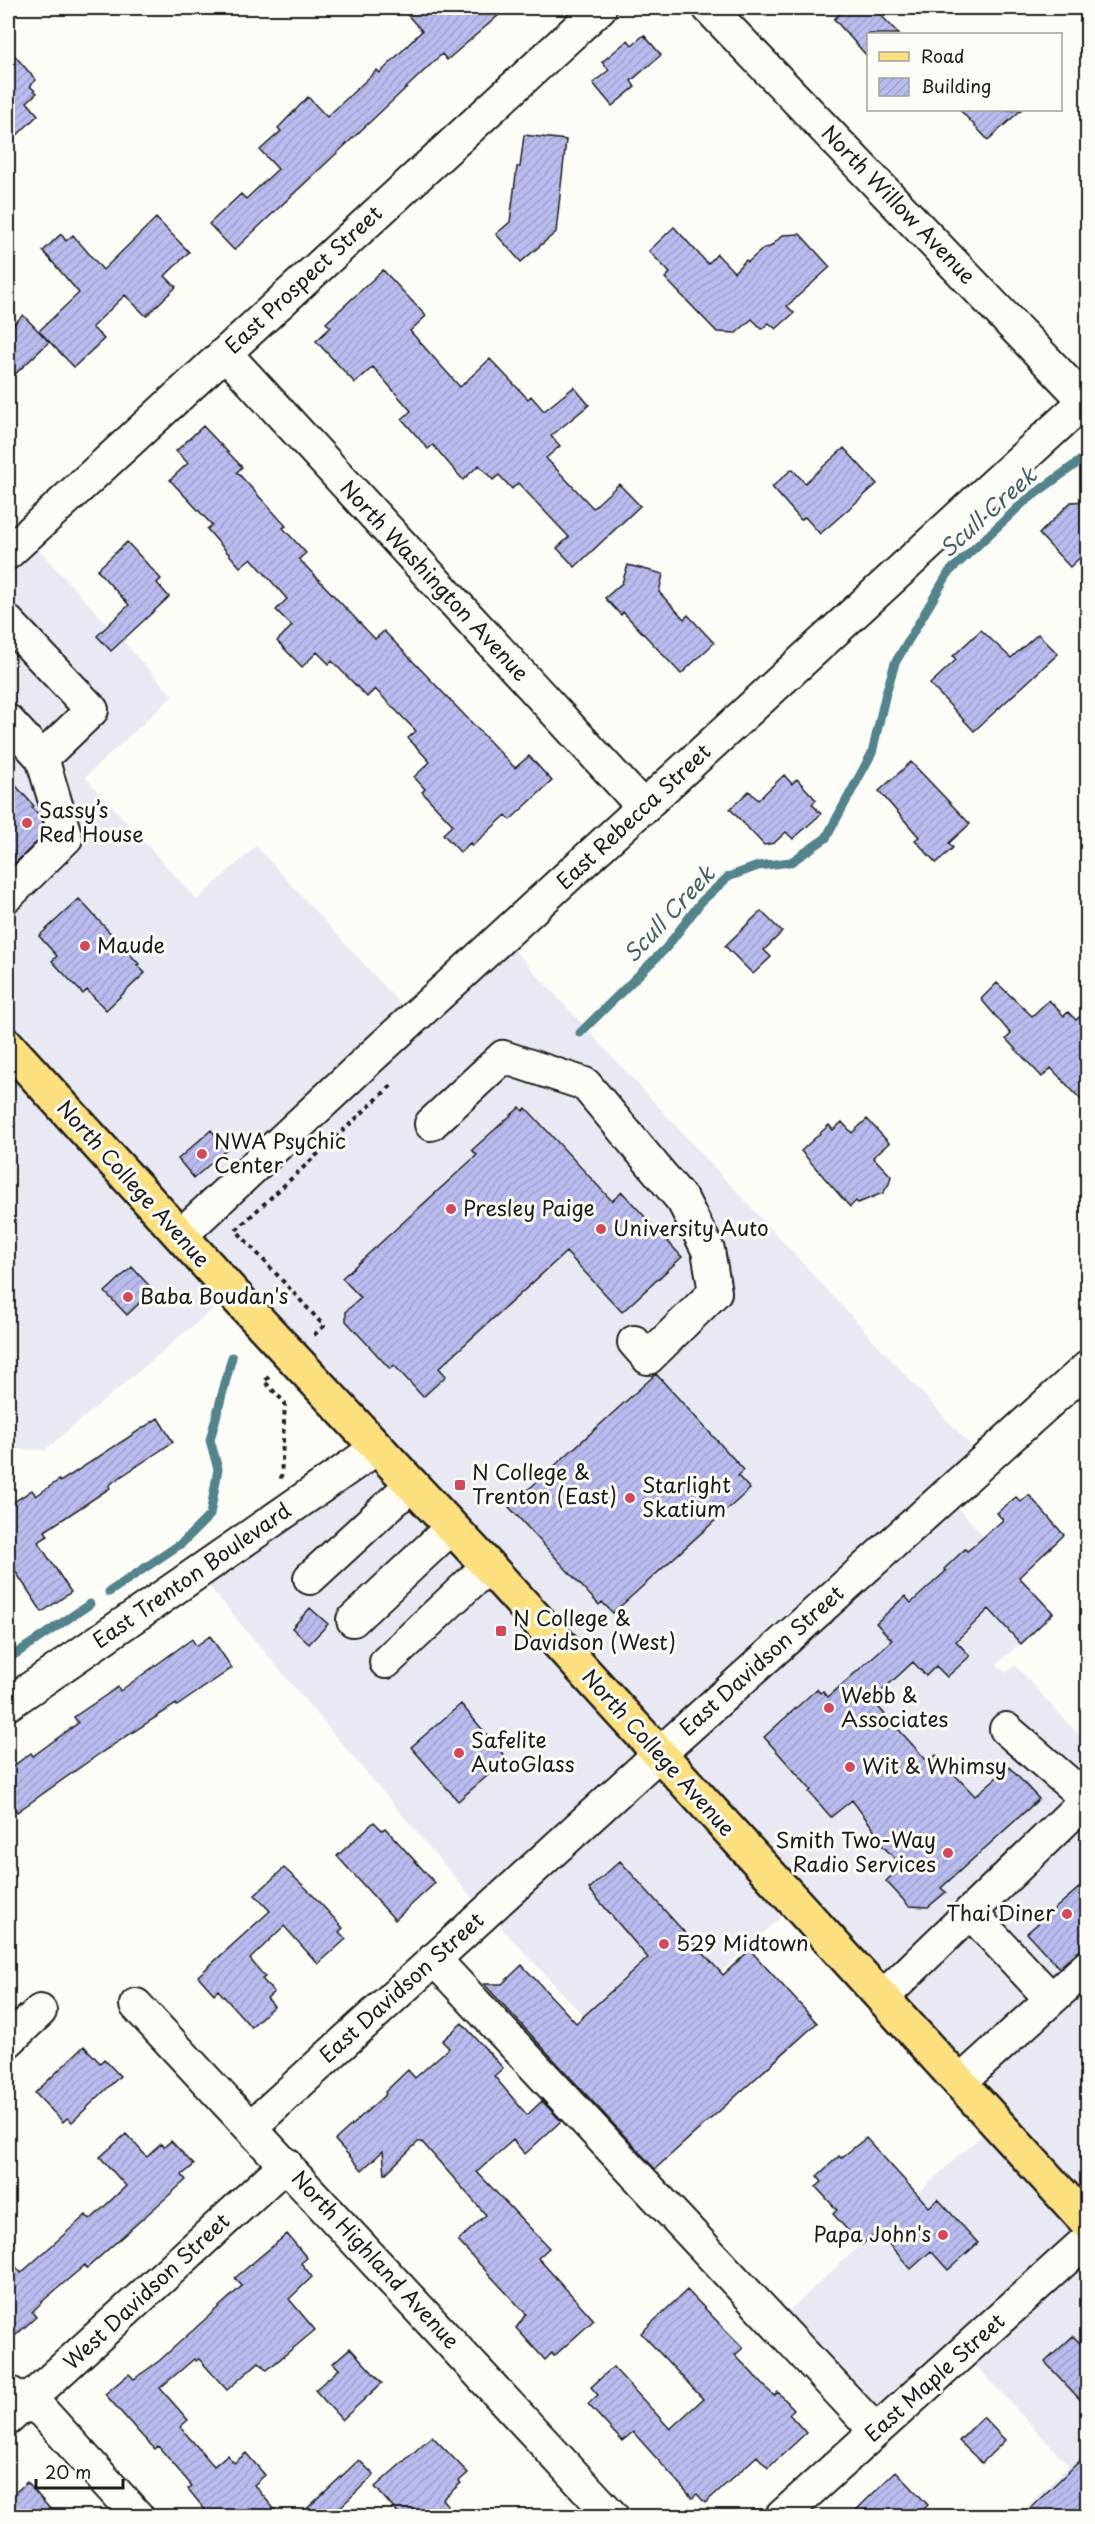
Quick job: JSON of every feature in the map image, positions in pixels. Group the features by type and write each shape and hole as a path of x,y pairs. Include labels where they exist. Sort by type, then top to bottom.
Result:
{"main road":[{"name":"North College Avenue","path":"8,1046 488,1566 1088,2223"}],"street":[{"name":"East Prospect Street","path":"8,553 600,8"},
{"name":"North Willow Avenue","path":"709,8 1087,401"},
{"name":"North Washington Avenue","path":"225,353 644,808"},
{"name":"East Rebecca Street","path":"181,1235 351,1076 1087,401"},
{"path":"8,622 92,710 42,758"},
{"path":"8,722 42,758 66,838 8,895"},
{"path":"431,1124 503,1057 585,1084 683,1201 708,1250 715,1292 648,1358 634,1342"},
{"name":"East Davidson Street","path":"251,2127 659,1754 1088,1367"},
{"name":"East Trenton Boulevard","path":"8,1704 377,1448"},
{"path":"310,1578 411,1485"},
{"path":"352,1620 451,1528"},
{"path":"386,1662 488,1566"},
{"path":"882,1998 1087,1799 1006,1729"},
{"path":"970,1912 1051,1999"},
{"path":"435,1959 876,2431"},
{"path":"959,2083 1088,1966"},
{"name":"North Highland Avenue","path":"136,2005 612,2517"},
{"path":"8,2041 40,2011"},
{"name":"West Davidson Street","path":"14,2404 286,2164"},
{"name":"East Maple Street","path":"782,2517 1088,2239"},
{"path":"14,2404 42,2411 138,2517"}],"path":[{"path":"315,1335 324,1326 236,1230 392,1085"}],"shaded area":[{"path":"26,536 173,696 85,777 197,900 256,846 414,1019 502,937 984,1460 946,1495 1054,1612 997,1664 1006,1673 1015,1665 1087,1744 1087,2516 1030,2511 1026,2507 1069,2466 964,2352 876,2431 775,2323 995,2123 795,1904 624,2060 487,1912 485,1913 197,1572 377,1448 232,1293 45,1450 8,1449 8,553"}],"building":[{"path":"401,8 507,8 447,60 442,54 234,250 209,224 241,194 246,199 278,169 260,150 281,131 278,128 308,97 327,117 377,70 380,73 422,31"},
{"path":"847,8 874,8 898,33 867,33 867,56 834,19"},
{"path":"644,35 661,55 631,81 635,87 612,106 593,83 609,70 602,62 628,40 632,45"},
{"path":"8,48 36,80 30,86 37,93 27,102 38,115 8,144"},
{"path":"961,111 1020,111 988,140"},
{"path":"524,135 566,140 556,232 521,262 496,234 510,222 517,167 520,167"},
{"path":"156,218 189,252 165,276 176,287 146,316 125,295 92,327 104,339 74,367 39,331 79,293 43,251 61,234 66,241 73,235 103,270"},
{"path":"674,227 708,264 717,254 734,272 746,260 748,262 783,235 800,234 830,267 787,306 794,313 776,329 769,323 762,329 752,319 736,333 717,332 665,278 670,273 649,251"},
{"path":"383,270 426,316 410,331 460,387 490,359 528,399 531,396 544,411 574,387 589,405 551,436 560,446 546,458 593,508 619,484 640,506 575,567 557,548 569,537 518,483 512,489 499,475 493,480 479,465 463,480 433,445 428,449 402,419 411,411 373,367 355,383 316,341 331,327 326,323"},
{"path":"23,315 49,342 8,381 8,330"},
{"path":"203,426 242,467 237,472 286,526 283,528 306,553 299,559 375,639 384,631 515,768 529,756 552,781 510,820 506,815 472,846 470,843 460,852 443,834 453,825 422,792 425,789 414,777 430,762 408,738 416,731 375,689 367,697 332,661 329,664 317,652 302,667 277,641 292,626 276,610 287,599 251,558 240,567 207,529 212,525 170,480 188,463 176,451"},
{"path":"844,448 877,484 820,534 805,517 801,520 772,487 792,469 805,483"},
{"path":"1088,501 1088,550 1070,567 1039,534 1071,502"},
{"path":"127,542 161,579 157,583 169,597 111,651 97,636 129,605 97,570"},
{"path":"628,565 663,574 659,592 684,619 688,615 714,643 681,674 623,612 621,615 605,598 622,583"},
{"path":"981,630 1011,658 1038,634 1058,654 974,731 930,684 956,660 953,656"},
{"path":"911,762 970,824 949,843 953,848 936,863 915,840 919,837 879,791"},
{"path":"784,775 792,784 797,779 816,800 812,804 821,814 793,839 786,832 774,843 764,845 730,809 749,791 758,800"},
{"name":"Sassy’s Red House","path":"8,777 34,806 32,808 41,817 46,833 8,870"},
{"name":"Maude","path":"79,899 145,973 106,1010 87,990 83,994 52,961 57,956 39,936"},
{"path":"761,911 782,932 764,950 771,957 753,974 725,946"},
{"path":"997,983 1032,1016 1049,1000 1064,1016 1068,1012 1076,1020 1088,1009 1088,1107 1051,1068 1042,1077 1006,1039 1011,1034 981,999"},
{"path":"520,1107 523,1111 526,1108 612,1201 622,1192 682,1257 622,1312 566,1252 439,1368 446,1376 423,1397 394,1365 390,1369 346,1321 346,1311 361,1298 342,1278 477,1155 472,1150"},
{"path":"867,1119 889,1143 873,1157 891,1176 883,1193 858,1203 856,1201 850,1207 801,1151 829,1125 833,1130 842,1122 852,1133"},
{"name":"NWA Psychic Center","path":"211,1130 227,1149 194,1178 178,1159"},
{"name":"Baba Boudan's","path":"132,1267 153,1290 127,1315 105,1292"},
{"name":"Starlight Skatium","path":"656,1374 744,1470 738,1476 750,1489 613,1613 602,1602 599,1605 509,1507"},
{"path":"158,1418 173,1442 113,1482 110,1488 45,1531 48,1536 38,1542 71,1592 42,1612 8,1560 8,1506 32,1490 36,1496 59,1480 60,1482"},
{"path":"1029,1495 1064,1535 1019,1577 1053,1613 1021,1644 989,1609 956,1641 970,1656 947,1677 936,1666 926,1676 913,1662 872,1700 928,1762 936,1755 975,1796 1009,1767 1039,1799 941,1888 946,1892 928,1907 909,1906 886,1881 902,1866 875,1838 878,1835 852,1800 831,1817 809,1792 811,1790 764,1737 817,1689 820,1693 823,1691 828,1697 892,1640 876,1623 905,1596 911,1603 946,1571 944,1569 965,1549 967,1551 971,1548 1003,1520 997,1513 1016,1497 1021,1502"},
{"path":"310,1608 328,1624 309,1644 292,1628"},
{"path":"210,1636 232,1668 177,1706 176,1704 99,1754 17,1812 8,1799 8,1770 31,1753 33,1756 78,1723 74,1717 118,1687 120,1691 192,1639 196,1646"},
{"name":"Safelite AutoGlass","path":"461,1704 507,1759 458,1801 411,1747"},
{"path":"374,1822 382,1830 385,1828 435,1883 395,1920 337,1856"},
{"path":"620,1861 723,1975 750,1950 817,2023 655,2169 484,1984 502,1984 522,1965 576,2023 648,1958 589,1889"},
{"path":"284,1868 343,1928 339,1932 346,1939 318,1964 284,1926 250,1959 265,1977 262,1979 274,1992 267,1998 274,2006 251,2027 218,1990 214,1994 198,1976 270,1911 255,1895"},
{"name":"Thai Diner","path":"1088,1880 1088,1948 1076,1953 1059,1968 1027,1933"},
{"path":"462,2023 503,2068 494,2076 527,2115 542,2101 561,2121 525,2154 513,2140 477,2172 549,2248 538,2258 594,2320 554,2356 552,2353 545,2360 516,2328 526,2314 458,2241 486,2215 422,2142 418,2142 385,2174 383,2151 362,2170 335,2140 386,2094 385,2092 408,2070 415,2078 449,2048 442,2041"},
{"path":"84,2046 100,2063 104,2059 120,2076 72,2122 67,2118 63,2122 35,2093"},
{"path":"126,2134 147,2157 161,2144 164,2147 171,2141 194,2165 182,2175 186,2180 87,2268 85,2265 45,2299 32,2312 36,2317 8,2342 8,2257 21,2273 86,2215 90,2220 126,2186 100,2157"},
{"path":"866,2138 929,2207 938,2199 978,2243 948,2270 931,2251 911,2269 878,2232 861,2245 833,2214 837,2210 816,2187 822,2182 817,2176 839,2156 841,2158"},
{"path":"287,2234 307,2258 301,2263 312,2277 289,2299 315,2330 267,2370 259,2362 227,2390 199,2359 196,2361 194,2359 160,2388 188,2420 180,2427 214,2466 227,2455 234,2463 246,2453 265,2475 254,2485 281,2517 211,2517 188,2489 192,2486 158,2446 155,2449 105,2394 129,2374 134,2379 159,2361 242,2286 235,2278"},
{"path":"687,2290 743,2348 735,2355 774,2396 778,2392 794,2409 789,2414 806,2433 768,2468 757,2456 705,2503 697,2494 692,2498 633,2432 622,2441 588,2404 598,2395 591,2387 613,2367 670,2429 703,2399 641,2333"},
{"path":"1073,2336 1088,2351 1088,2408 1045,2362"},
{"path":"350,2348 382,2383 342,2420 315,2390 339,2369 333,2363"},
{"path":"983,2417 1005,2440 982,2463 959,2441"},
{"path":"432,2436 468,2473 459,2481 461,2483 443,2499 448,2505 435,2517 401,2517 375,2487"},
{"path":"1088,2453 1088,2517 1021,2517"},
{"path":"359,2460 374,2475 330,2517 298,2517"},
{"path":"896,2471 928,2505 916,2517 849,2517"},
{"path":"27,2482 57,2517 8,2517 8,2499"}],"waterway":[{"name":"Scull Creek","path":"580,1033 666,948 701,902 728,877 758,866 791,862 826,838 872,753 895,663 949,572 1024,502 1088,455"},
{"name":"Scull Creek","path":"109,1592 182,1543 210,1515 218,1469 210,1440 232,1357"},
{"name":"Scull Creek","path":"8,1659 90,1604"}],"place":[{"name":"Sassy’s Red House","path":"27,823"},
{"name":"Maude","path":"85,946"},
{"name":"NWA Psychic Center","path":"202,1154"},
{"name":"Presley Paige","path":"451,1209"},
{"name":"University Auto","path":"601,1229"},
{"name":"Baba Boudan's","path":"128,1297"},
{"name":"N College & Trenton (East)","path":"460,1485"},
{"name":"Starlight Skatium","path":"630,1498"},
{"name":"N College & Davidson (West)","path":"501,1631"},
{"name":"Webb & Associates","path":"829,1708"},
{"name":"Safelite AutoGlass","path":"459,1753"},
{"name":"Wit & Whimsy","path":"850,1767"},
{"name":"Smith Two-Way Radio Services","path":"948,1853"},
{"name":"Thai Diner","path":"1067,1914"},
{"name":"529 Midtown","path":"664,1944"},
{"name":"Papa John's","path":"943,2235"}]}
